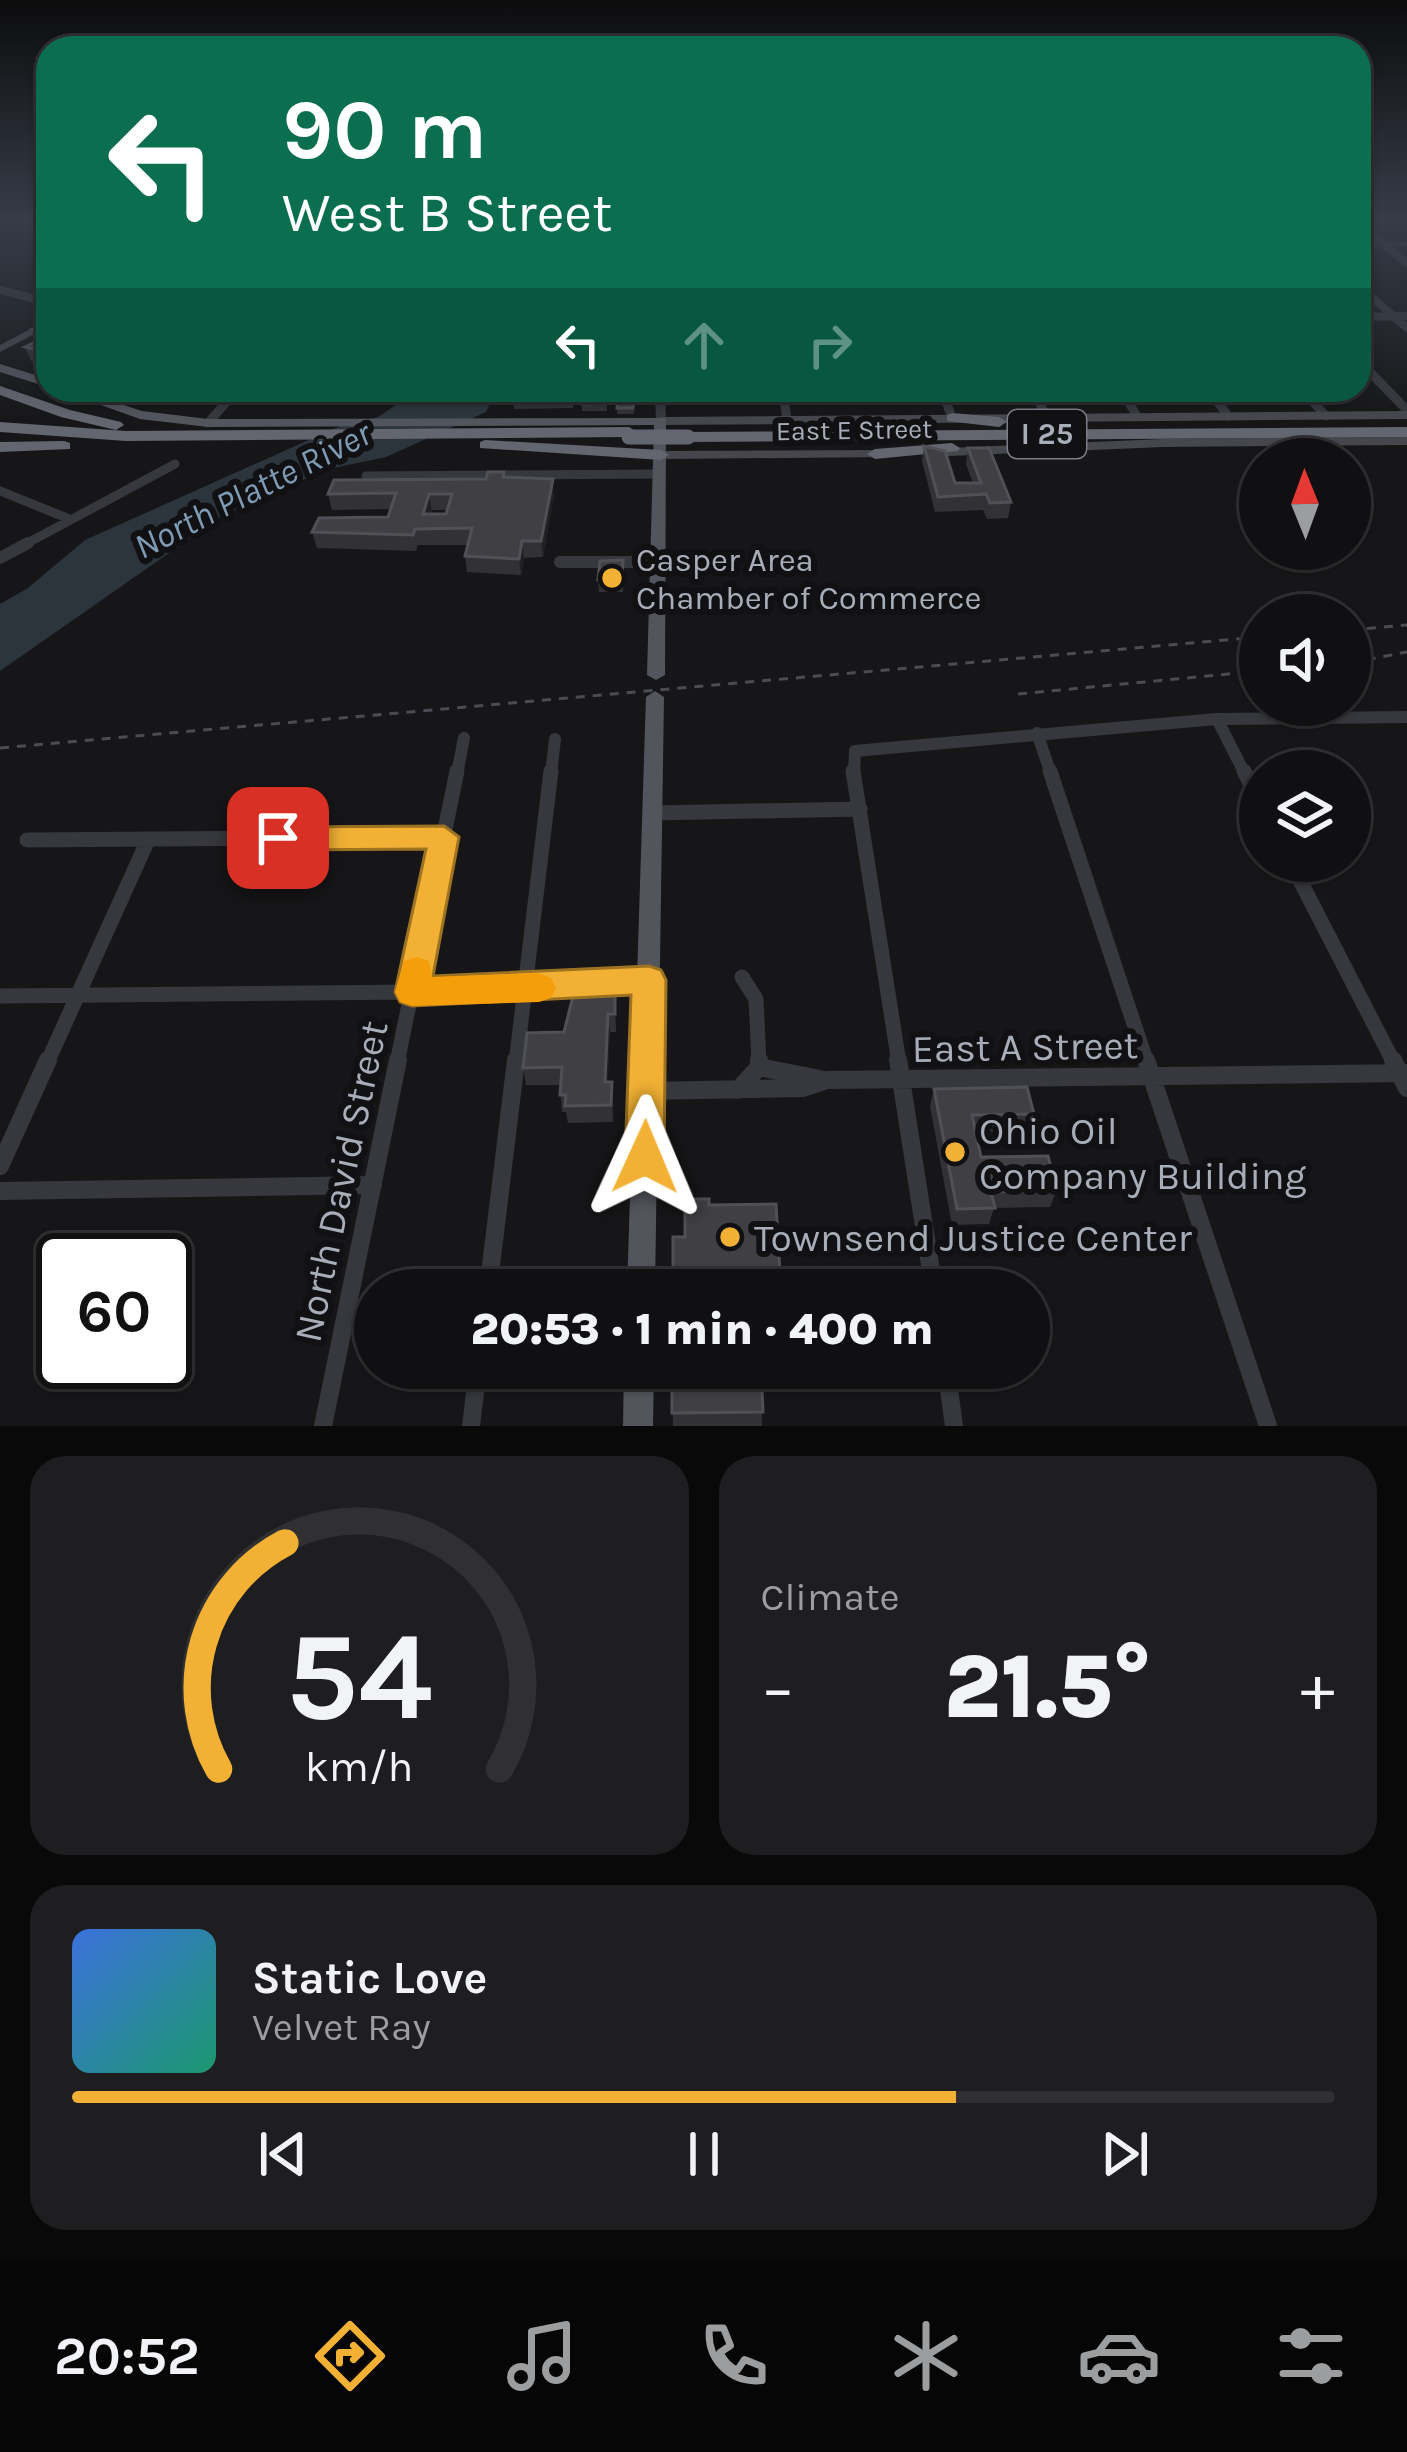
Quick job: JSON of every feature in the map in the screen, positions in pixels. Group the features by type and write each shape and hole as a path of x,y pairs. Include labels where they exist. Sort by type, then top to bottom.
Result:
{"highway":[{"path":"0,390 36,401"},
{"path":"38,402 104,423 292,437"},
{"path":"952,418 1139,426"},
{"path":"875,454 1139,426"},
{"name":"I 25","path":"0,431 451,437 1139,426 1407,433"},
{"name":"I 25","path":"0,431 171,443 292,437"},
{"path":"451,437 560,454 661,455"},
{"path":"0,447 171,443"}],"main road":[{"path":"0,349 36,330"},
{"path":"0,368 36,379"},
{"path":"101,402 140,415 208,423 1047,418 1139,426 1228,416 1407,412"},
{"path":"656,675 661,421"},
{"name":"East E Street","path":"661,455 875,454 1407,433"},
{"path":"642,1269 655,697"},
{"path":"638,1426 639,1389"}],"street":[{"path":"0,290 36,299"},
{"path":"1371,296 1407,328"},
{"path":"1371,317 1407,316"},
{"path":"1371,374 1407,412"},
{"path":"208,423 226,402"},
{"path":"660,402 661,421"},
{"path":"785,402 787,421"},
{"path":"946,402 952,418"},
{"path":"1039,402 1047,418"},
{"path":"1127,402 1139,426"},
{"path":"1218,402 1228,416"},
{"path":"1313,402 1326,416"},
{"path":"0,558 175,464"},
{"path":"366,476 661,474"},
{"path":"0,491 67,518"},
{"path":"560,562 661,562"},
{"path":"1217,719 1239,762"},
{"path":"931,1269 855,751 1217,719 1405,719"},
{"path":"1037,733 1268,1426"},
{"name":"North David Street","path":"323,1426 464,738"},
{"path":"490,1269 555,739"},
{"path":"653,813 860,809"},
{"path":"27,840 444,837"},
{"path":"0,1166 148,839"},
{"path":"1301,882 1404,1078"},
{"path":"737,1090 759,1067 756,999 742,977"},
{"path":"0,996 412,992 649,980"},
{"path":"759,1067 827,1080"},
{"name":"East A Street","path":"646,1091 802,1088 827,1080 1404,1078"},
{"path":"0,1191 373,1185"},
{"path":"471,1426 475,1389"},
{"path":"949,1389 954,1426"}],"water":[{"name":"North Platte River","path":"400,402 491,402 486,412 386,457 328,469 225,514 0,671 0,604 28,588 85,540 340,426 378,417"}],"building":[{"path":"617,402 633,402 633,408 617,408"},
{"path":"924,446 945,451 955,483 981,483 968,448 989,448 1011,502 990,503 986,494 938,497"},
{"path":"488,472 504,472 503,477 553,479 541,541 522,541 519,559 465,556 472,528 415,529 413,535 312,532 319,518 388,517 396,493 328,494 334,480 486,479","holes":["429,494 452,494 446,514 423,514"]},
{"path":"623,560 622,580 598,580 600,561"},
{"path":"615,995 615,1014 608,1014 605,1082 612,1082 611,1105 565,1106 566,1095 560,1095 562,1067 523,1068 527,1033 564,1032 573,996"},
{"path":"1027,1087 1034,1114 972,1115 981,1157 1048,1156 1057,1190 991,1192 995,1208 957,1209 934,1089"},
{"name":"Townsend Justice Center","path":"685,1199 709,1199 709,1205 776,1204 780,1269 673,1269 673,1237 685,1237"},
{"path":"672,1389 762,1389 763,1412 672,1413"}],"railway":[{"path":"1371,628 1407,625"},
{"path":"0,748 1239,639"},
{"path":"1371,659 1407,652"},
{"path":"1018,694 1239,673"}],"slow traffic":[{"path":"417,971 412,992 539,988"}],"place":[{"name":"Casper Area Chamber of Commerce","path":"612,578"},
{"name":"Ohio Oil Company Building","path":"955,1152"},
{"name":"Townsend Justice Center","path":"730,1237"}],"route":[{"path":"278,838 444,837 412,992 649,980 645,1157"}]}
